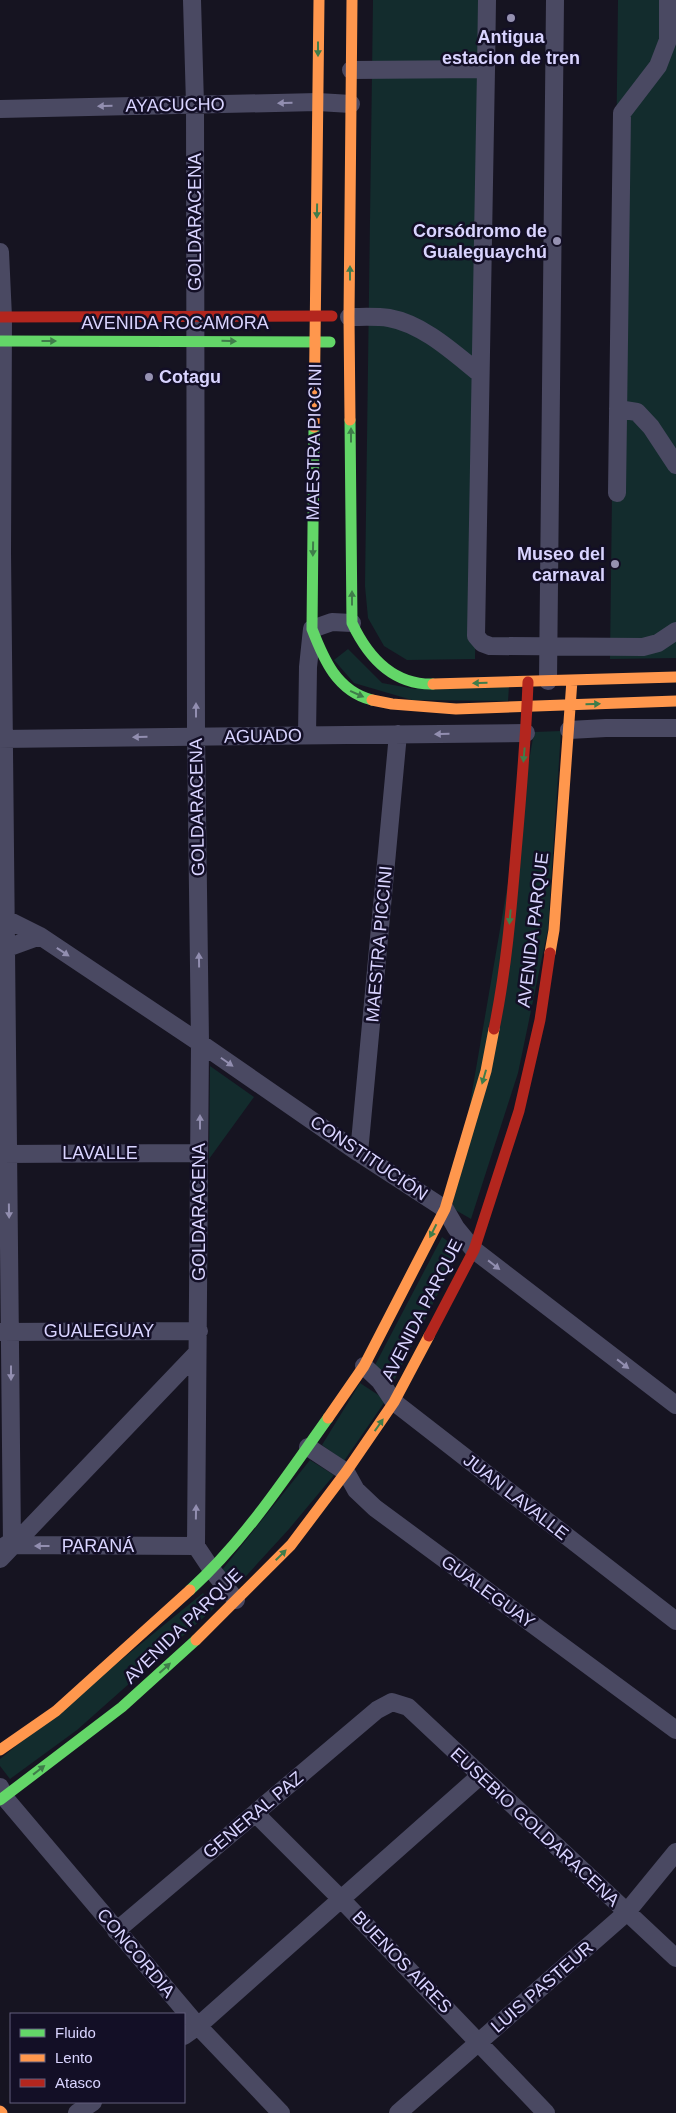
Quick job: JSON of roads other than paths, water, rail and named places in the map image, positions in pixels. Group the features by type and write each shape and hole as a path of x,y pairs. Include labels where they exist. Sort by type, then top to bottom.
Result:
{"main road":[{"name":"MAESTRA PICCINI","path":"319,0 312,629 322,658 330,672 350,691 378,703 418,708 527,707 676,701"},
{"name":"MAESTRA PICCINI","path":"352,0 350,317 352,622 361,643 380,665 401,678 428,684 676,677"},
{"name":"AVENIDA ROCAMORA","path":"1,318 350,317"},
{"name":"AVENIDA ROCAMORA","path":"1,341 194,340 350,342"},
{"name":"AVENIDA PARQUE","path":"2,1795 122,1707 197,1639 290,1545 346,1472 394,1402 474,1250 519,1111 540,1020 554,930 572,680"},
{"name":"AVENIDA PARQUE","path":"0,1750 56,1711 212,1570 259,1516 364,1366 445,1209 486,1071 501,996 509,932 526,732 528,682"}],"street":[{"name":"GOLDARACENA","path":"192,0 195,104 196,736 200,1043 196,1546"},
{"path":"487,0 479,374 476,636 482,643 490,646 643,647 658,644 676,631"},
{"path":"548,681 555,0"},
{"path":"617,493 622,113 658,66 668,40 668,0"},
{"path":"351,70 486,69"},
{"name":"AYACUCHO","path":"0,109 318,102 351,104"},
{"path":"0,252 2,739 6,919 3,948 6,1545"},
{"path":"350,317 390,318 420,330 450,350 479,374"},
{"path":"618,409 637,412 651,427 676,465"},
{"path":"307,735 308,667 312,629 332,622 352,622"},
{"path":"569,730 676,728"},
{"name":"AGUADO","path":"2,739 526,732"},
{"name":"MAESTRA PICCINI","path":"358,1153 398,734"},
{"name":"CONSTITUCIÓN","path":"6,919 40,936 200,1043 358,1153 445,1209 456,1228 474,1250 676,1405"},
{"path":"3,948 40,936"},
{"name":"LAVALLE","path":"4,1154 199,1153"},
{"name":"GUALEGUAY","path":"5,1332 198,1331"},
{"path":"0,1558 6,1545 198,1353"},
{"name":"JUAN LAVALLE","path":"364,1366 380,1381 394,1402 676,1622"},
{"name":"GUALEGUAY","path":"308,1447 346,1472 356,1490 375,1508 676,1730"},
{"name":"PARANÁ","path":"6,1545 196,1546"},
{"path":"196,1546 236,1600"},
{"name":"EUSEBIO GOLDARACENA","path":"392,1702 408,1706 676,1958"},
{"name":"GENERAL PAZ","path":"116,1930 256,1814 377,1710 392,1702"},
{"path":"191,2031 481,1775"},
{"name":"CONCORDIA","path":"2,1795 116,1930 178,2013"},
{"name":"BUENOS AIRES","path":"256,1814 341,1899 546,2113"},
{"name":"LUIS PASTEUR","path":"398,2113 626,1913 676,1852"},
{"name":"CONCORDIA","path":"191,2031 280,2113"},
{"path":"77,2113 92,2103"}],"place":[{"name":"Antigua estacion de tren","path":"511,18"},
{"name":"Corsódromo de Gualeguaychú","path":"557,241"},
{"name":"Cotagu","path":"149,377"},
{"name":"Museo del carnaval","path":"615,564"}]}
